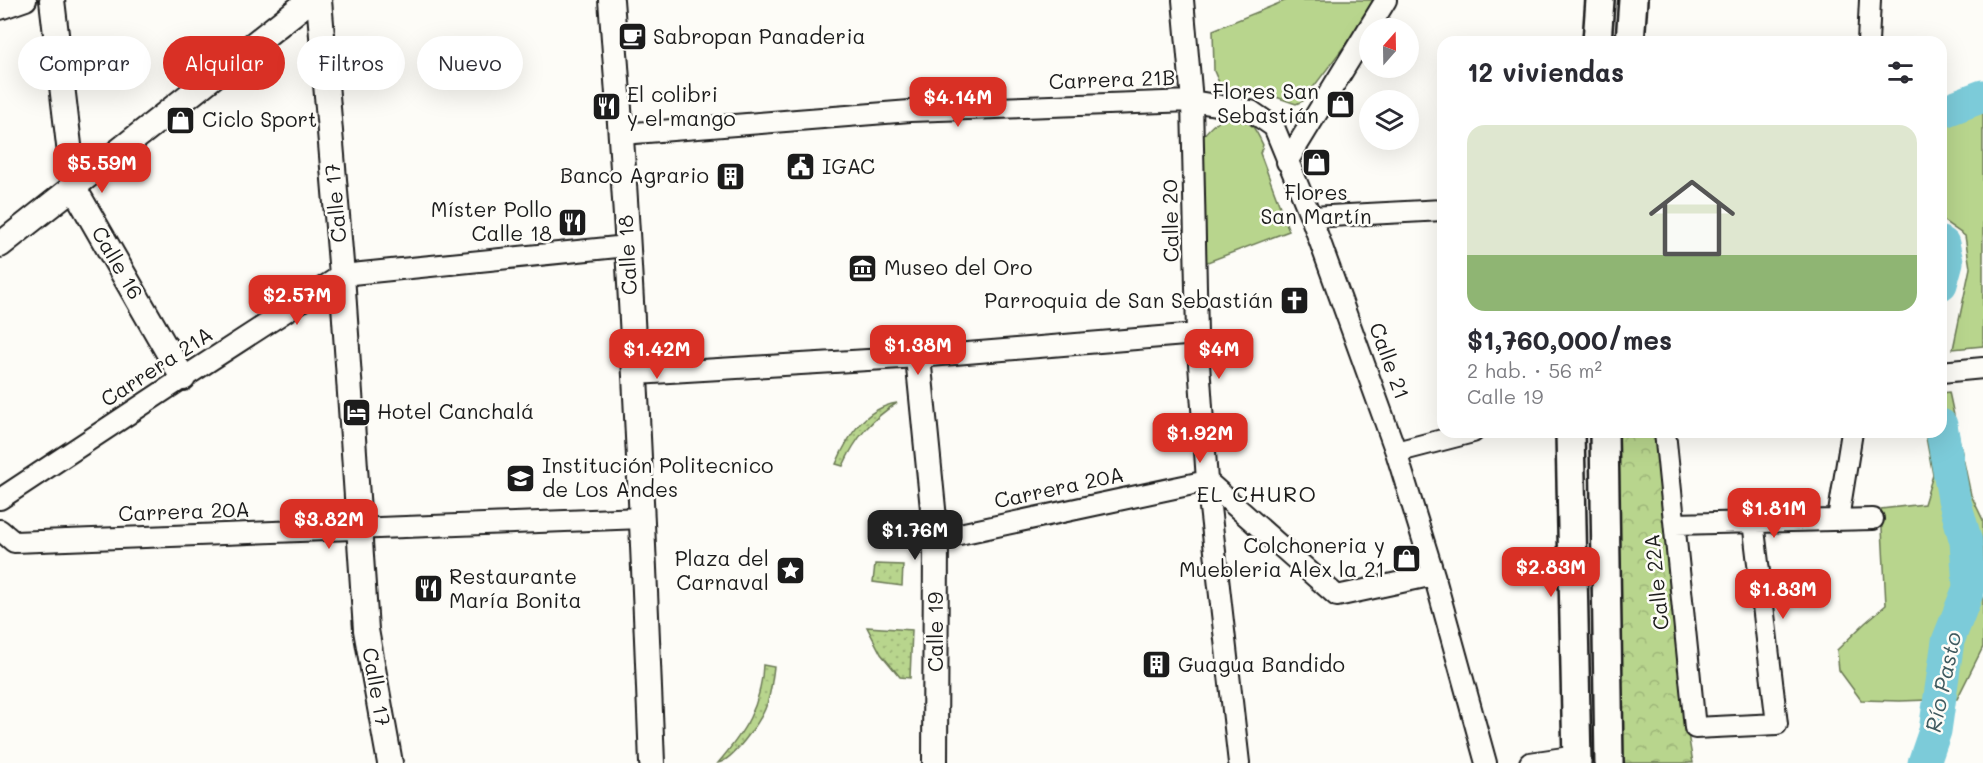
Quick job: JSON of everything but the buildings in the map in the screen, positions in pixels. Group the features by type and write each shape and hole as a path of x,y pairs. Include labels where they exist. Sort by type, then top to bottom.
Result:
{"main road":[{"path":"1597,36 1600,0"},
{"path":"1631,36 1634,0"},
{"path":"1570,438 1577,760"},
{"path":"1606,438 1609,763"}],"street":[{"path":"0,9 26,0"},
{"name":"Calle 16","path":"52,0 74,188 183,378"},
{"path":"0,245 310,0"},
{"name":"Calle 17","path":"320,0 342,275 366,630 390,763"},
{"name":"Calle 18","path":"611,0 622,134 636,374 652,763"},
{"name":"Calle 20","path":"1183,0 1192,101 1197,334 1207,481 1239,763"},
{"path":"1287,162 1386,0"},
{"path":"1868,36 1870,0"},
{"name":"Carrera 21B","path":"622,134 910,111 1192,101 1251,111 1274,127 1287,162"},
{"name":"Calle 21","path":"1287,162 1311,217 1396,452 1434,575 1486,763"},
{"path":"1311,217 1437,210"},
{"name":"Carrera 21A","path":"0,499 342,275 627,246"},
{"path":"636,374 918,357 1197,334"},
{"name":"Calle 19","path":"918,357 936,539 935,763"},
{"path":"1947,371 1983,368"},
{"path":"1396,452 1450,438"},
{"name":"Calle 22A","path":"1666,438 1695,728 1777,724 1753,521"},
{"path":"1838,519 1851,438"},
{"path":"1207,481 1337,596 1434,575"},
{"name":"Carrera 20A","path":"936,539 1207,481"},
{"name":"Carrera 20A","path":"7,536 358,530 642,518"},
{"path":"1675,524 1873,519"},
{"path":"1530,763 1577,760"}],"green space":[{"path":"1287,0 1379,0 1365,18 1359,18 1359,27 1303,101 1296,104 1276,97 1221,87 1214,71 1213,30"},
{"path":"1983,104 1983,346 1953,349 1970,268 1965,236 1947,223 1947,118"},
{"path":"1234,117 1249,123 1263,145 1260,153 1289,231 1205,263 1203,136 1216,123"},
{"path":"1947,392 1949,392 1971,495 1983,520 1983,647 1957,699 1861,700 1839,670 1837,650 1886,605 1881,509 1924,504 1933,475 1926,438 1947,438"},
{"path":"897,403 865,430 843,466 836,464 846,443 867,417 886,406"},
{"path":"1616,438 1658,438 1687,728 1693,763 1615,763"},
{"path":"875,564 903,565 902,586 873,582"},
{"path":"867,627 912,630 910,678 900,677 881,654"},
{"path":"763,665 774,667 765,709 737,749 724,761 718,763 750,718 759,694"}],"waterway":[{"name":"Río Pasto","path":"1947,110 1983,96"},
{"name":"Río Pasto","path":"1924,763 1935,731 1948,641 1969,588 1966,542 1954,499 1943,438"}],"place":[{"name":"Sabropan Panaderia","path":"632,37"},
{"name":"Flores San Sebastián","path":"1340,104"},
{"name":"El colibri y el mango","path":"606,107"},
{"name":"Ciclo Sport","path":"181,120"},
{"name":"Flores San Martín","path":"1316,162"},
{"name":"IGAC","path":"801,167"},
{"name":"Banco Agrario","path":"730,176"},
{"name":"Míster Pollo Calle 18","path":"573,222"},
{"name":"Museo del Oro","path":"863,268"},
{"name":"Parroquia de San Sebastián","path":"1294,301"},
{"name":"Hotel Canchalá","path":"356,412"},
{"name":"Institución Politecnico de Los Andes","path":"521,478"},
{"name":"Colchoneria y Muebleria Alex la 21","path":"1406,558"},
{"name":"Plaza del Carnaval","path":"790,571"},
{"name":"Restaurante María Bonita","path":"428,589"},
{"name":"Guagua Bandido","path":"1157,665"}],"district":[{"name":"EL CHURO","path":"1257,494"}]}
